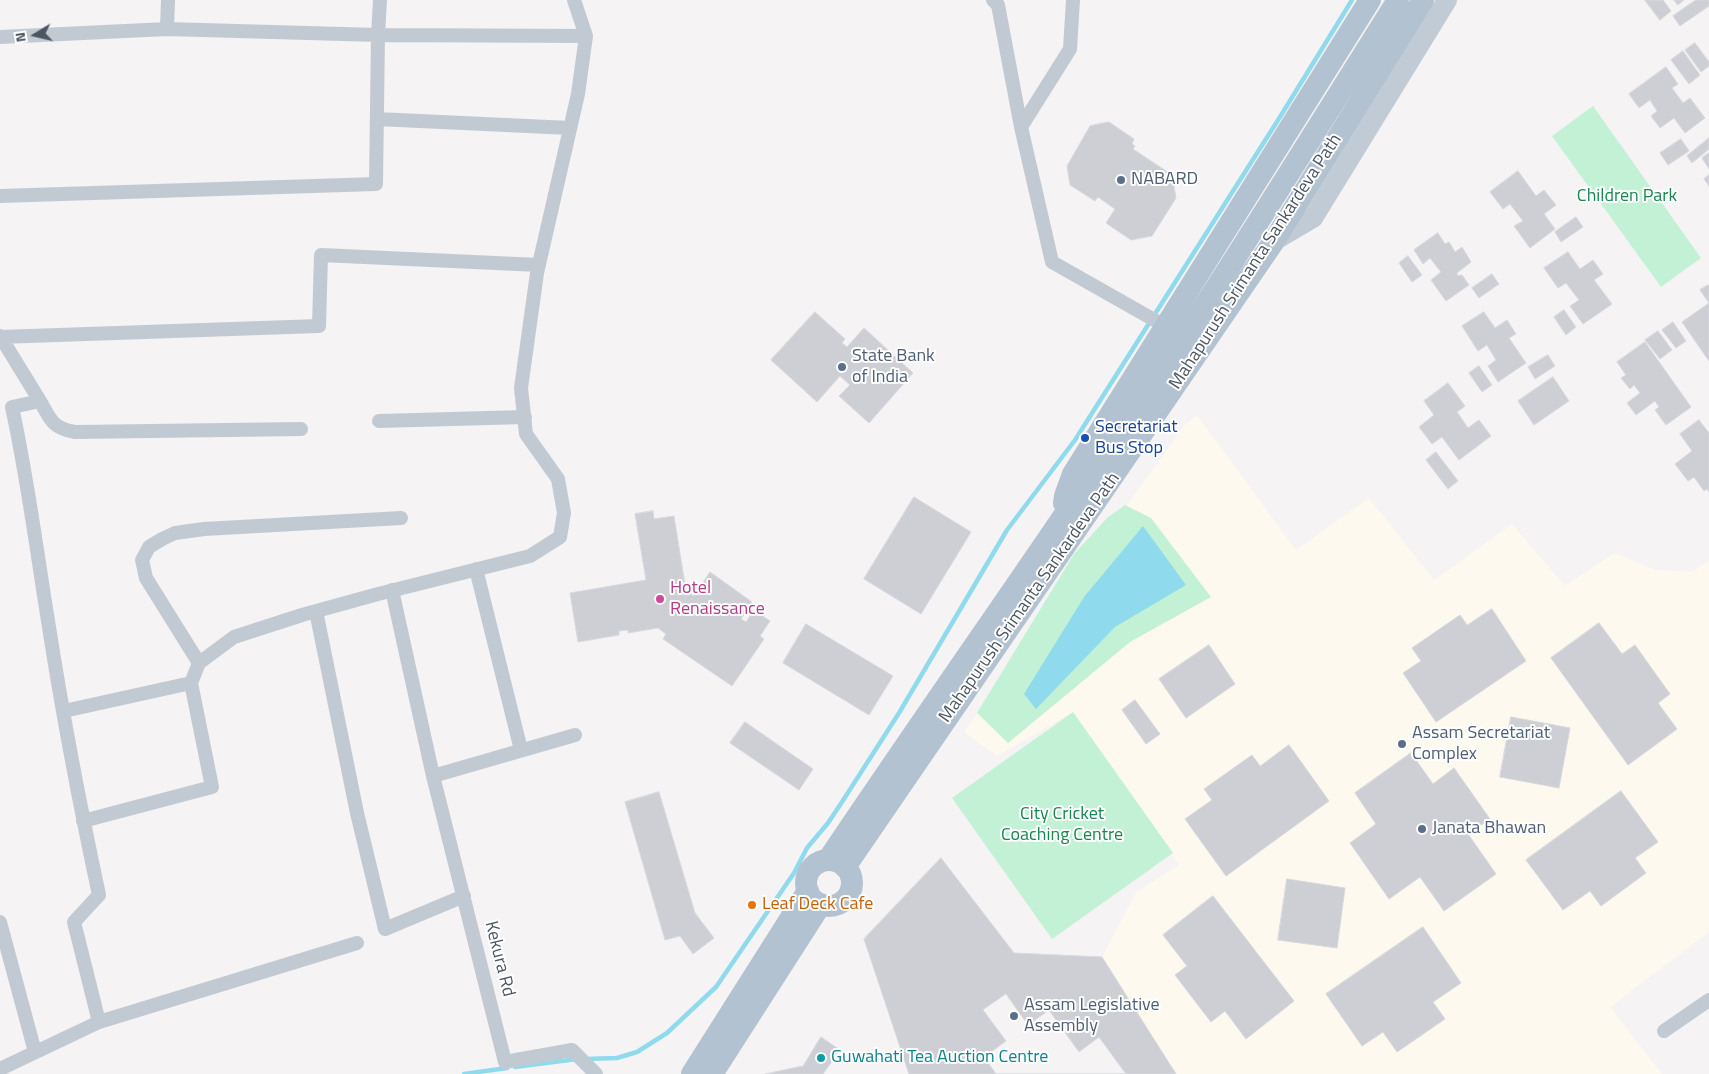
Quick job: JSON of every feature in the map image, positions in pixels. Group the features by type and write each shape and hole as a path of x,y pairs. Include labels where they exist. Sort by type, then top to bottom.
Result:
{"main road":[{"name":"Mahapurush Srimanta Sankardeva Path","path":"837,864 899,753 1062,519 1064,496 1073,474 1161,325 1370,0"},
{"path":"1062,519 1217,289 1398,0"},
{"name":"Mahapurush Srimanta Sankardeva Path","path":"837,864 1274,241 1423,0"},
{"path":"1274,241 1313,218 1447,0"},
{"path":"820,862 837,864 851,877 852,885 846,899 832,906 815,898 807,879 809,872 820,862"},
{"path":"692,1074 815,898"},
{"path":"712,1074 815,898"}],"street":[{"path":"167,29 168,0"},
{"path":"0,196 376,184 380,0"},
{"path":"83,820 212,787 191,683 199,663 234,637 316,611 392,590 530,556 560,537 564,512 558,479 526,434 521,388 539,265 578,94 586,36 574,0"},
{"path":"993,0 998,5 1021,127 1052,262 1161,325"},
{"path":"1021,127 1070,49 1073,0"},
{"path":"0,36 167,29 378,35 586,36"},
{"path":"377,119 570,128"},
{"path":"0,337 319,326 321,255 539,265"},
{"path":"0,337 51,420 61,429 75,432 301,429"},
{"path":"40,401 6,408 20,442 64,712 83,820 99,895 74,922 99,1022"},
{"path":"379,421 524,417"},
{"path":"199,663 146,578 142,560 149,547 175,534 204,529 401,518"},
{"path":"476,569 521,750"},
{"name":"Kekura Rd","path":"392,590 433,776 506,1062 572,1050 593,1071"},
{"path":"316,611 357,813 386,929 464,896"},
{"path":"64,712 191,683"},
{"path":"433,776 575,734"},
{"path":"0,922 35,1052"},
{"path":"0,1069 99,1022 357,943"},
{"path":"1664,1031 1709,1000"}],"shaded area":[{"name":"Assam Secretariat Complex","path":"1197,415 1296,550 1369,498 1434,580 1512,524 1565,586 1614,553 1656,570 1694,571 1709,560 1709,932 1610,1007 1662,1074 1176,1074 1102,957 1136,892 1179,865 1073,712 997,756 964,732 1184,426"}],"green space":[{"name":"Children Park","path":"1593,106 1701,258 1661,287 1552,136"},
{"path":"1125,505 1151,518 1211,597 1130,642 1008,743 977,713 1074,554 1107,518"},
{"name":"City Cricket Coaching Centre","path":"1073,712 1173,853 1052,939 952,798"}],"water":[{"path":"1143,526 1186,585 1115,627 1036,709 1024,694 1084,597"}],"building":[{"path":"1645,0 1663,0 1671,11 1660,20"},
{"path":"1674,0 1684,0 1678,5"},
{"path":"1696,0 1709,0 1709,6 1680,26 1673,16"},
{"path":"1695,43 1709,62 1709,66 1701,72 1685,50"},
{"path":"1683,51 1700,75 1689,84 1671,60"},
{"path":"1666,67 1678,84 1672,88 1683,103 1690,98 1705,118 1685,133 1674,118 1660,128 1651,116 1657,111 1650,100 1639,108 1629,94"},
{"name":"NABARD","path":"1109,122 1134,139 1132,144 1135,146 1133,149 1172,175 1176,198 1152,236 1131,240 1106,223 1115,209 1098,197 1095,201 1070,185 1067,166 1090,126"},
{"path":"1709,138 1709,149 1692,163 1687,156"},
{"path":"1681,139 1689,151 1668,165 1660,153"},
{"path":"1709,153 1709,169 1702,158"},
{"path":"1518,171 1536,196 1544,190 1556,205 1544,214 1555,229 1530,248 1514,226 1523,221 1510,204 1503,209 1490,192"},
{"path":"1709,175 1709,186 1704,179"},
{"path":"1576,217 1583,227 1561,242 1555,232"},
{"path":"1438,233 1445,244 1449,242 1455,252 1462,247 1471,262 1457,273 1458,276 1462,275 1469,285 1446,301 1431,280 1441,272 1430,258 1423,264 1414,250"},
{"path":"1568,252 1580,269 1593,260 1603,274 1594,280 1612,304 1583,324 1570,306 1579,300 1566,283 1558,288 1544,268"},
{"path":"1408,256 1422,275 1412,282 1399,263"},
{"path":"1492,274 1499,284 1479,298 1472,288"},
{"path":"1709,286 1709,303 1700,290"},
{"path":"1709,303 1709,361 1682,322"},
{"path":"1564,310 1576,327 1566,335 1554,317"},
{"name":"State Bank of India","path":"815,312 845,339 842,343 847,347 864,328 913,373 869,423 839,396 850,385 840,376 817,402 771,360"},
{"path":"1484,312 1495,328 1507,320 1516,334 1509,338 1526,363 1498,382 1488,366 1496,360 1487,345 1478,351 1462,326"},
{"path":"1673,322 1686,341 1676,348 1662,330"},
{"path":"1658,331 1672,350 1660,359 1645,340"},
{"path":"1645,342 1691,407 1666,425 1655,410 1659,407 1655,401 1636,415 1627,403 1640,393 1634,385 1630,389 1621,378 1626,375 1617,362"},
{"path":"1548,355 1555,366 1535,379 1528,367"},
{"path":"1479,366 1492,385 1482,392 1469,373"},
{"path":"1553,377 1569,401 1534,425 1518,401"},
{"path":"1448,383 1465,406 1457,412 1468,428 1479,420 1491,436 1459,460 1442,437 1432,444 1419,427 1434,415 1424,401"},
{"path":"1699,420 1709,433 1709,492 1707,489 1704,491 1694,477 1688,481 1675,464 1692,451 1680,434"},
{"path":"1436,452 1458,481 1448,489 1426,460"},
{"path":"914,497 971,532 921,614 864,579"},
{"name":"Hotel Renaissance","path":"653,511 654,519 674,516 686,591 694,596 710,572 752,602 741,619 746,622 754,610 770,621 760,636 764,639 732,686 663,639 666,634 658,628 628,633 628,630 619,631 619,635 578,642 570,593 646,580 635,514"},
{"path":"1492,609 1526,661 1436,722 1403,673 1421,661 1412,648 1460,615 1467,625"},
{"path":"1599,623 1622,654 1635,645 1670,694 1658,703 1677,729 1628,765 1551,658"},
{"path":"806,624 893,676 869,715 783,663"},
{"path":"1209,645 1235,684 1186,718 1159,679"},
{"path":"1135,700 1160,734 1146,744 1122,710"},
{"name":"Janata Bhawan","path":"1511,717 1570,728 1559,788 1500,777"},
{"path":"745,722 813,769 799,790 730,743"},
{"path":"1289,745 1329,801 1226,876 1185,819 1212,800 1204,789 1252,755 1260,766"},
{"name":"Janata Bhawan","path":"1411,753 1433,784 1454,768 1490,819 1468,834 1496,874 1444,911 1420,877 1389,899 1350,843 1376,824 1355,793"},
{"name":"Janata Bhawan","path":"1621,791 1658,842 1635,858 1646,873 1601,906 1590,891 1563,910 1526,860"},
{"path":"659,792 695,913 714,938 693,954 680,936 665,940 625,802"},
{"name":"Assam Legislative Assembly","path":"941,858 1014,953 1102,957 1176,1074 909,1074 864,939"},
{"path":"1287,879 1345,888 1337,948 1278,940"},
{"path":"1213,896 1294,1001 1246,1039 1225,1011 1211,1022 1175,975 1187,966 1163,935"},
{"path":"1423,927 1461,983 1433,1002 1445,1019 1397,1052 1383,1032 1362,1046 1326,994"},
{"path":"1006,994 1028,1025 1049,1010 1079,1052 1099,1037 1126,1074 996,1074 984,1057 1006,1041 983,1010"},
{"name":"Guwahati Tea Auction Centre","path":"821,1037 840,1050 823,1074 765,1074 803,1066"}],"waterway":[{"path":"585,1059 617,1058 637,1052 667,1033 716,987 794,873 807,848 828,823 842,802 899,713 1007,530 1075,440 1352,0"},
{"path":"515,1067 577,1059"},
{"path":"464,1074 507,1068"}],"place":[{"name":"NABARD","path":"1121,180"},
{"name":"State Bank of India","path":"842,367"},
{"name":"Secretariat Bus Stop","path":"1085,438"},
{"name":"Hotel Renaissance","path":"660,599"},
{"name":"Assam Secretariat Complex","path":"1402,744"},
{"name":"Janata Bhawan","path":"1422,829"},
{"name":"Leaf Deck Cafe","path":"752,905"},
{"name":"Assam Legislative Assembly","path":"1014,1016"},
{"name":"Guwahati Tea Auction Centre","path":"821,1058"}]}
